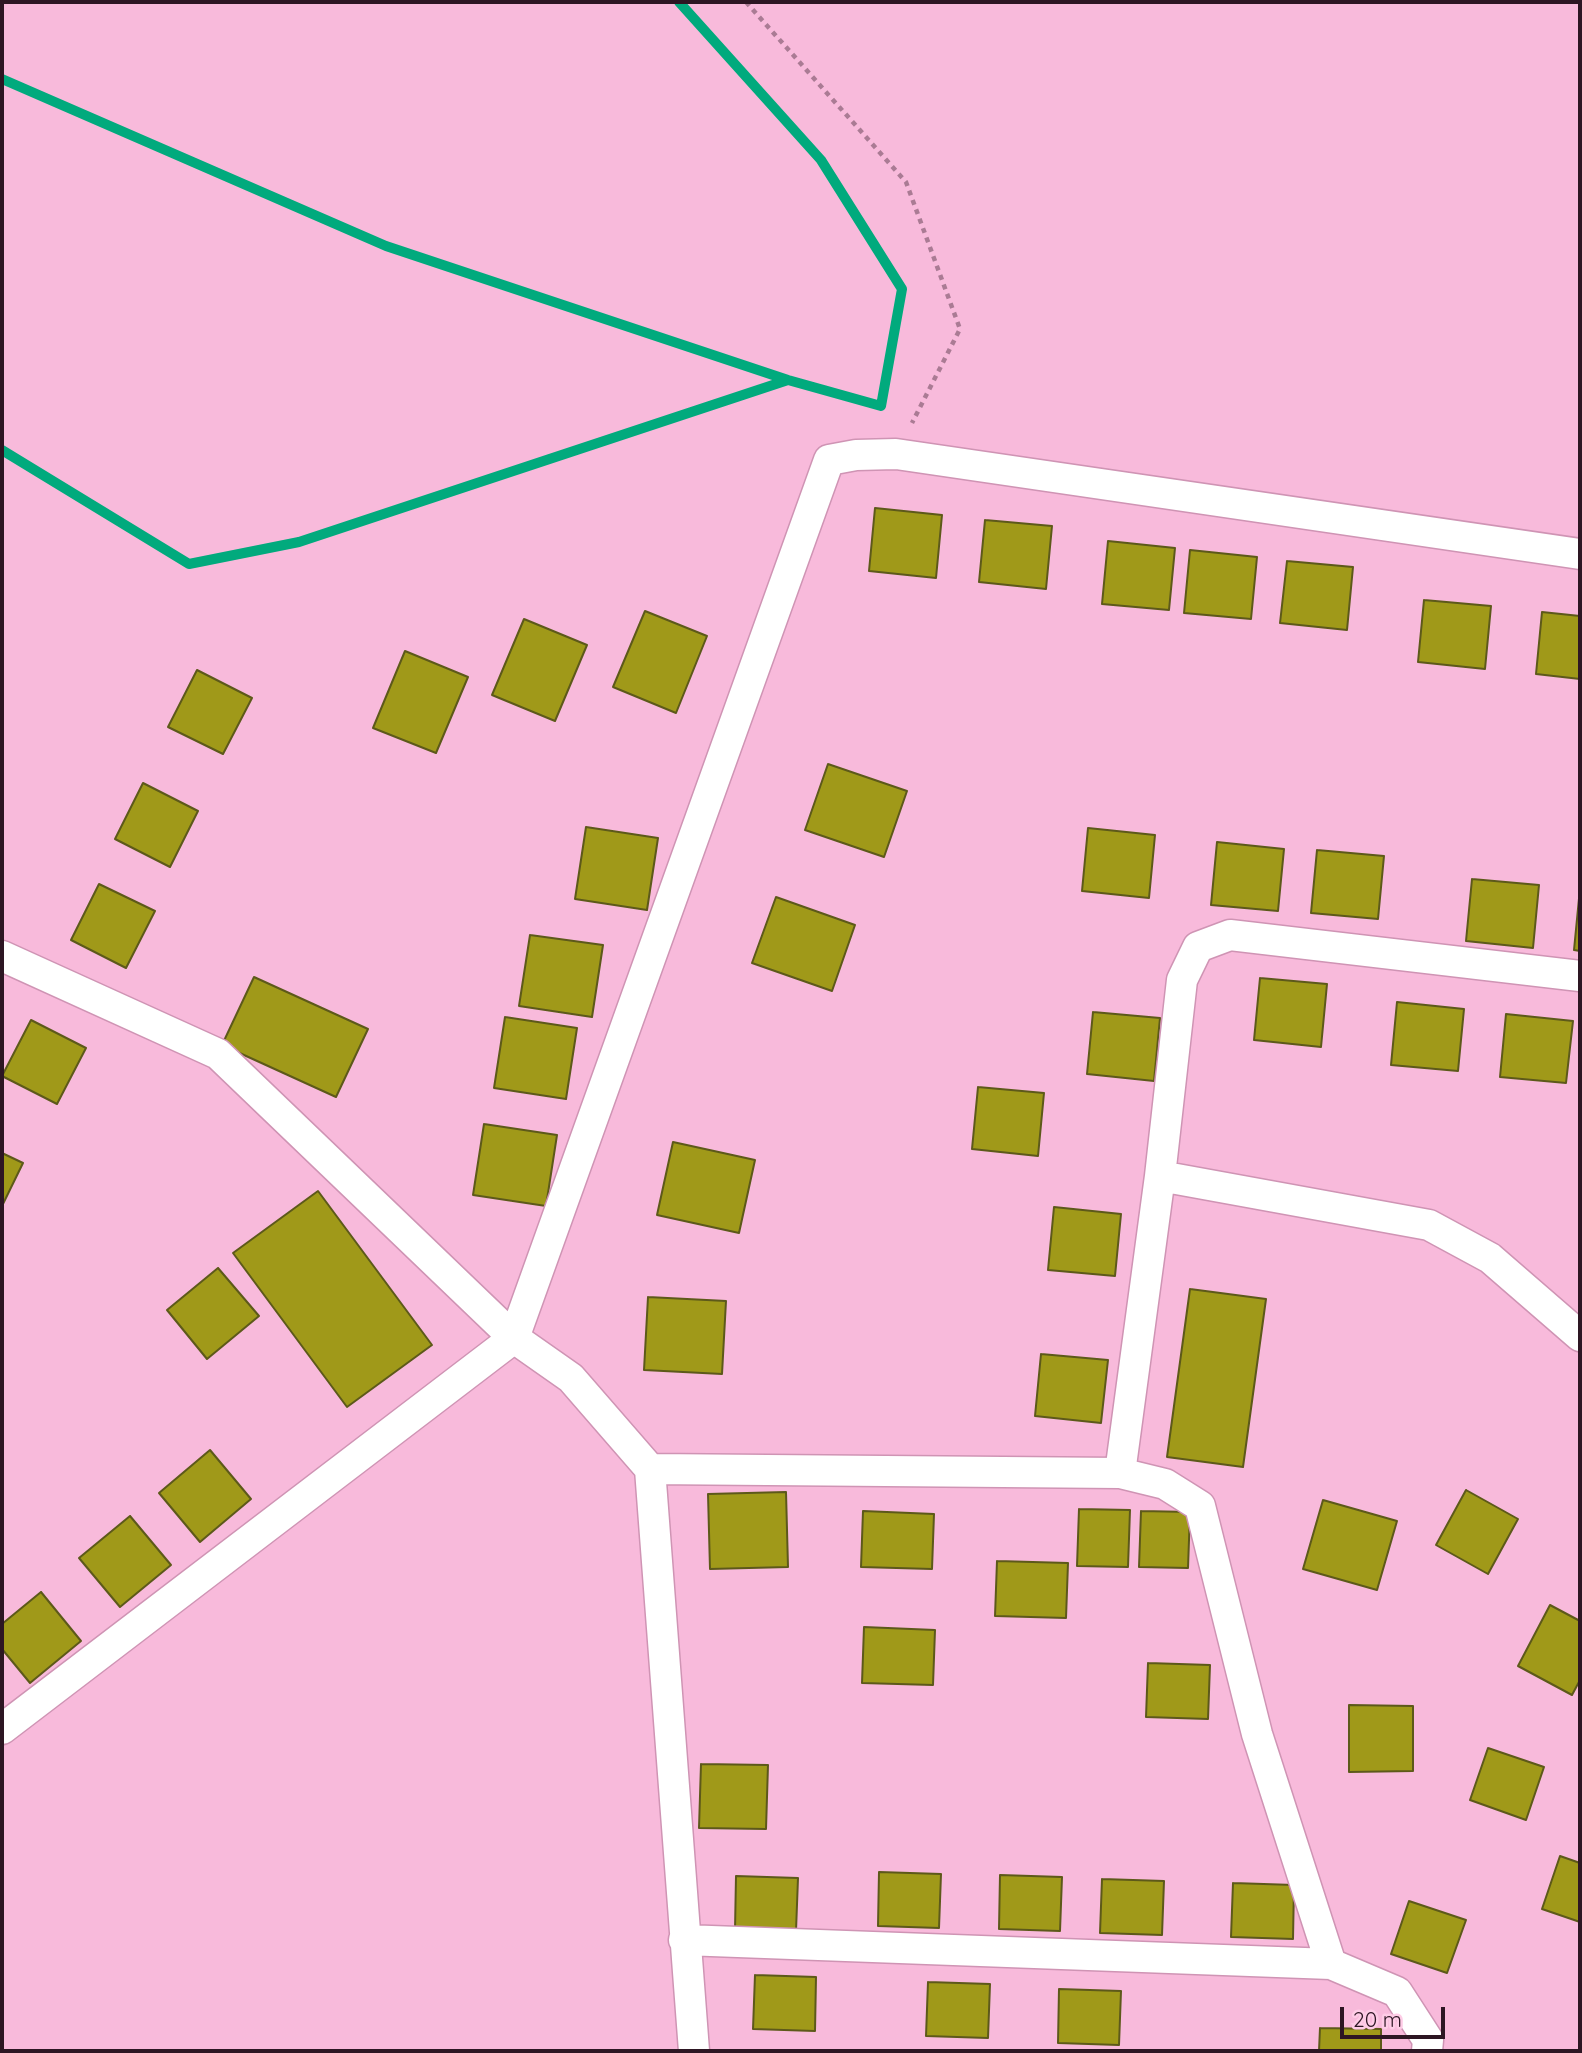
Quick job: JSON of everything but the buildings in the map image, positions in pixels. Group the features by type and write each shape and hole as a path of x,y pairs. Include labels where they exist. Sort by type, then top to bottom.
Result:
{"street":[{"path":"2,1729 514,1338 829,460 856,455 897,454 1580,554"},
{"path":"1120,1473 1160,1176 1182,980 1198,947 1230,935 1580,976"},
{"path":"2,956 218,1054 514,1338 571,1378 650,1469 694,2051"},
{"path":"1160,1176 1429,1225 1490,1258 1580,1336"},
{"path":"650,1469 1120,1473 1165,1484 1200,1506 1257,1734 1331,1964"},
{"path":"684,1940 1331,1964 1397,1992 1428,2040 1427,2051"}],"path":[{"path":"746,2 906,182 960,329 897,454"}],"waterway":[{"path":"2,79 386,246 788,380 881,406 902,289 821,160 679,2"},
{"path":"2,450 189,564 299,542 788,380"}]}
